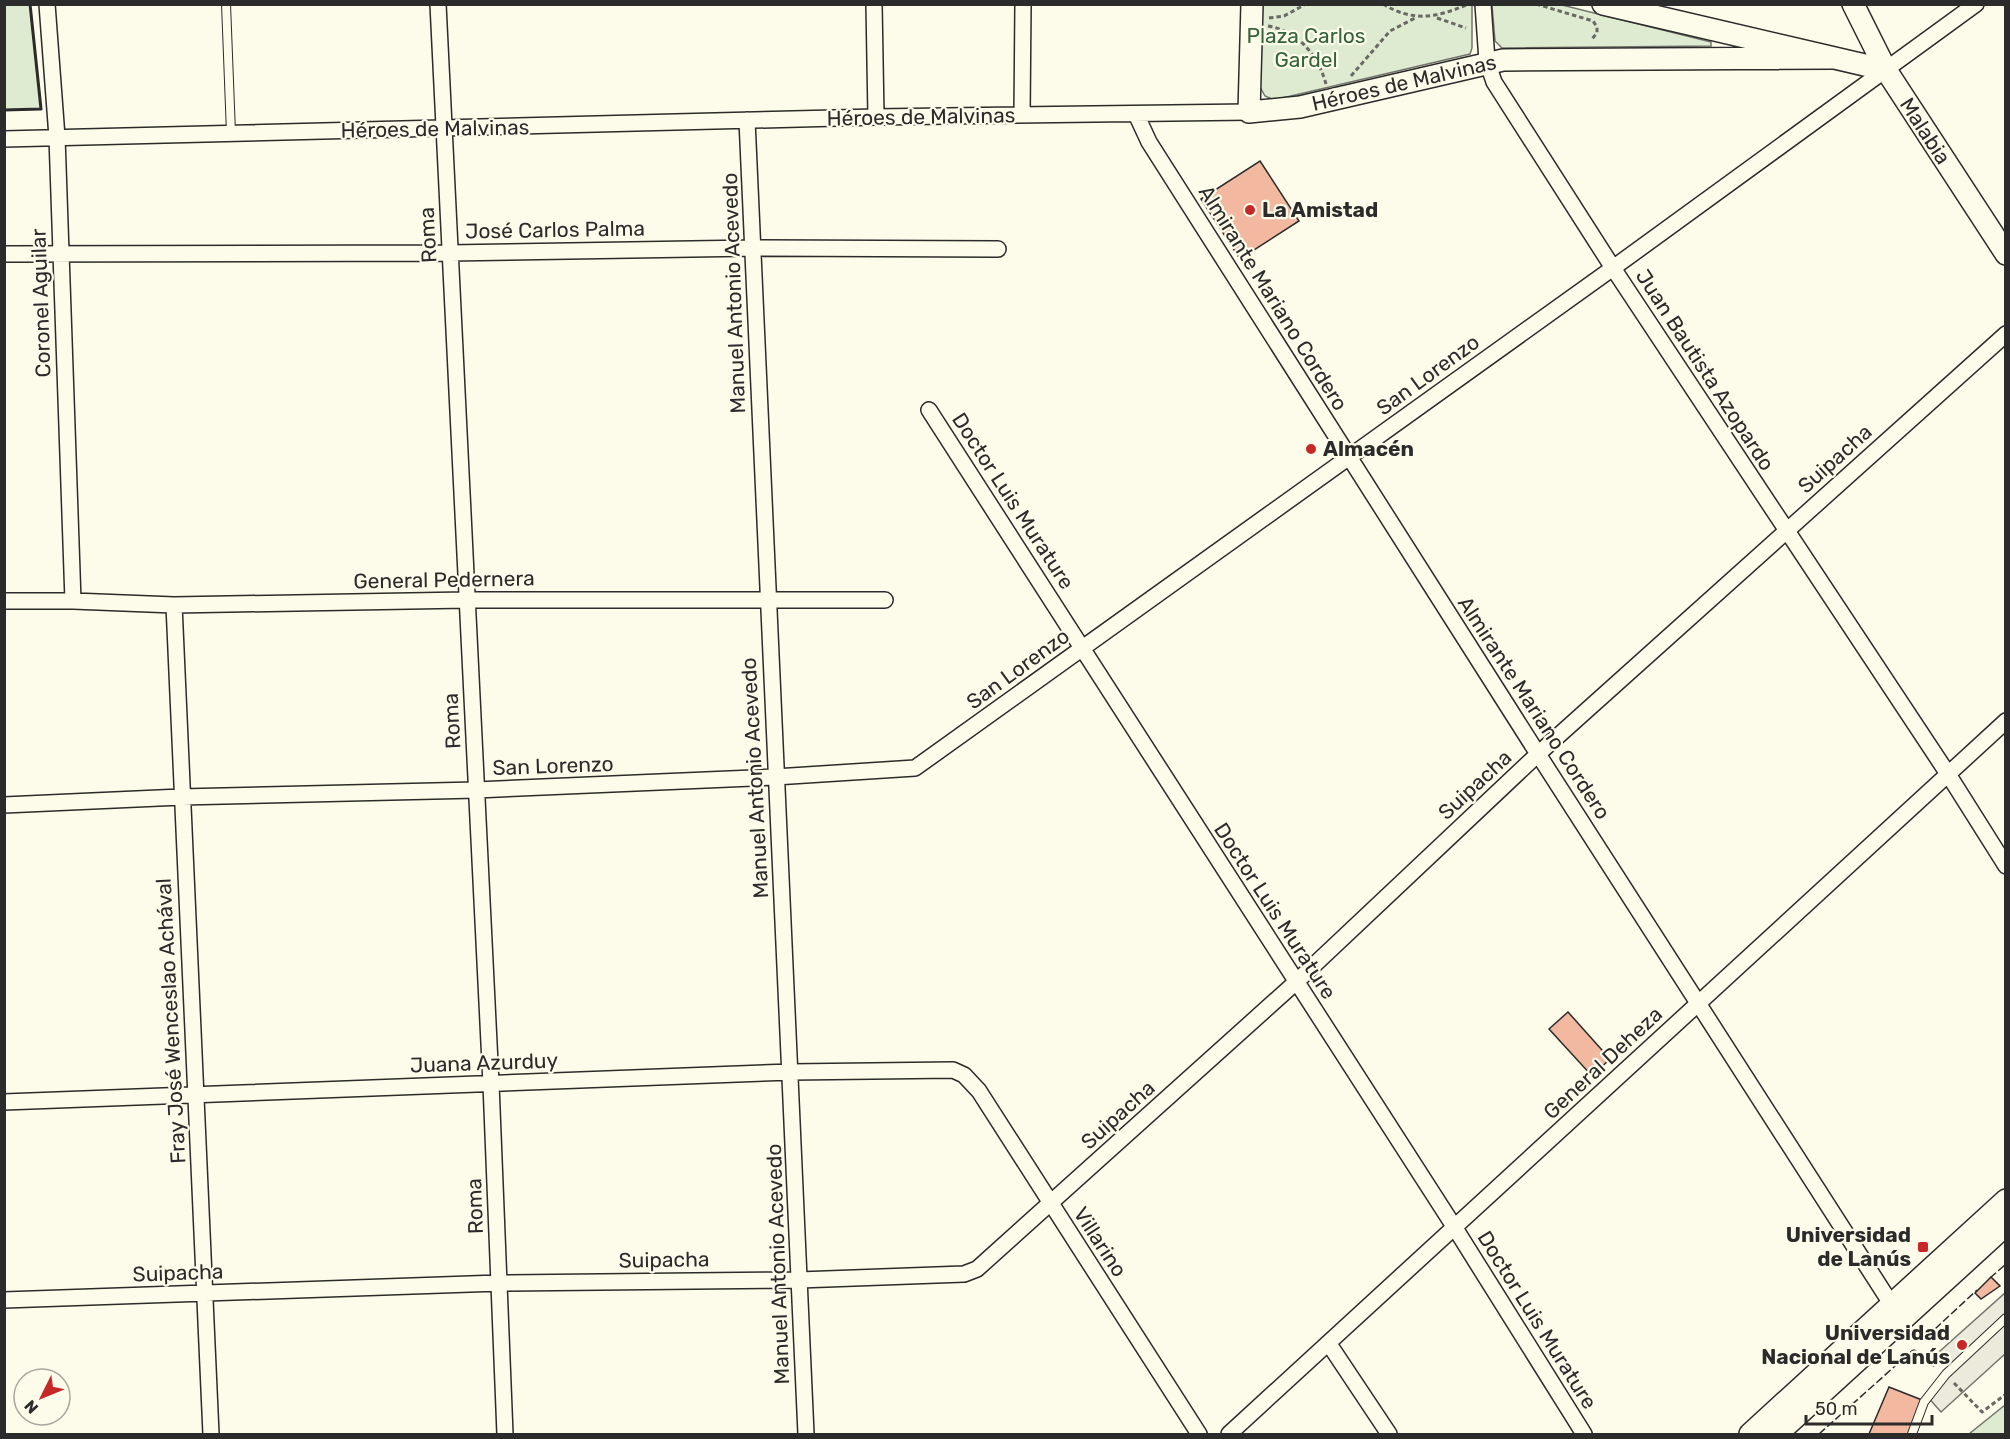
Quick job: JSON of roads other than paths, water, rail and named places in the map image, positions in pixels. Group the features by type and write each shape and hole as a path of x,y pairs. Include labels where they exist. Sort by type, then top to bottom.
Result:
{"street":[{"name":"Coronel Aguilar","path":"46,4 57,137 73,601"},
{"name":"Roma","path":"438,4 491,1084 505,1434"},
{"path":"874,4 876,117"},
{"path":"1022,115 1023,4"},
{"name":"Juan Bautista Azopardo","path":"1483,4 1487,62 1494,82 1613,268 1948,774 2006,866"},
{"name":"Héroes de Malvinas","path":"1603,4 1886,70"},
{"name":"Malabia","path":"1853,4 1886,70 2006,254"},
{"name":"San Lorenzo","path":"4,805 182,797 477,790 775,777 915,768 1613,268 1976,4"},
{"path":"1249,112 1252,16"},
{"name":"Héroes de Malvinas","path":"4,139 876,117 1249,112 1300,107 1487,62 1832,58"},
{"name":"Almirante Mariano Cordero","path":"1136,114 1149,142 1897,1313"},
{"name":"Manuel Antonio Acevedo","path":"747,120 806,1434"},
{"name":"José Carlos Palma","path":"4,254 450,253 753,248 998,249"},
{"name":"Suipacha","path":"4,1300 499,1283 799,1280 964,1274 988,1262 1295,983 1538,754 2006,334"},
{"name":"Doctor Luis Murature","path":"929,410 1295,983 1455,1228 1584,1434"},
{"name":"General Pedernera","path":"4,601 174,605 466,600 885,600"},
{"name":"Fray José Wenceslao Achával","path":"174,605 211,1434"},
{"name":"General Deheza","path":"1229,1434 2006,722"},
{"name":"Juana Azurduy","path":"4,1102 791,1072 945,1070 964,1074"},
{"name":"Villarino","path":"964,1074 979,1091 1199,1434"},
{"path":"1777,1434 2006,1200"},
{"path":"1750,1434 2006,1225"},
{"path":"1329,1344 1389,1434"}],"lane":[{"path":"226,4 231,133"},
{"path":"1912,1434 1924,1402 1946,1374 2006,1318"}],"place":[{"name":"La Amistad","path":"1250,210"},
{"name":"Almacén","path":"1311,449"},
{"name":"Universidad de Lanús","path":"1923,1247"},
{"name":"Universidad Nacional de Lanús","path":"1962,1345"}],"park label":[{"name":"Plaza Carlos Gardel","path":"1306,48"}]}
